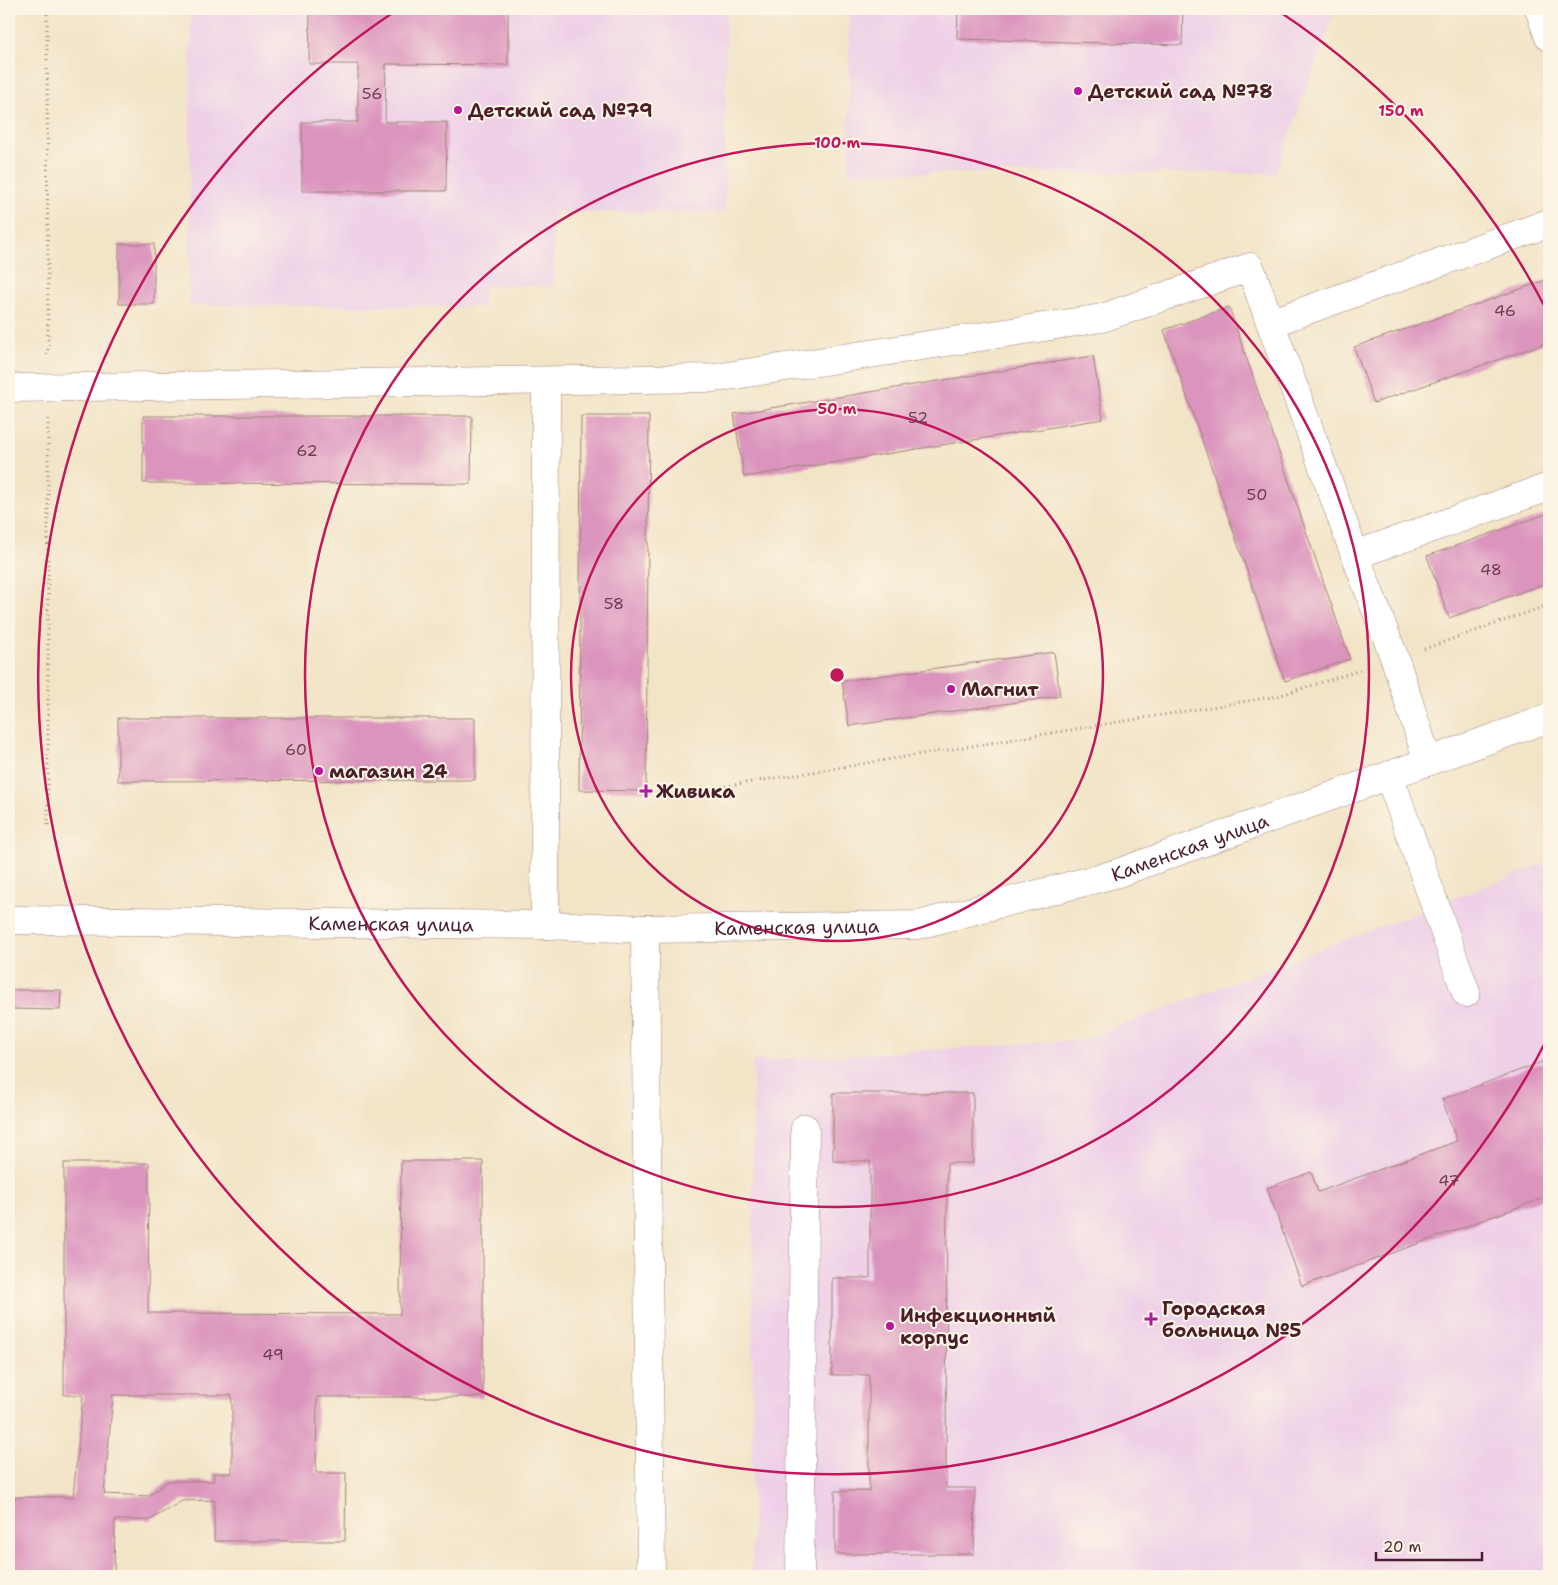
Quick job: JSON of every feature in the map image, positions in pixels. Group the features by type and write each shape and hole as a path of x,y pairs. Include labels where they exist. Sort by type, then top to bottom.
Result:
{"street":[{"path":"1539,9 1549,37"},
{"path":"1271,323 1549,223"},
{"path":"9,388 715,378 1102,318 1250,267 1395,659 1428,762"},
{"path":"546,381 546,925"},
{"path":"1355,555 1549,487"},
{"name":"Каменская улица","path":"9,920 546,925 646,929 918,925 1115,874 1549,718"},
{"path":"1389,775 1466,993"},
{"path":"646,929 652,1576"},
{"path":"800,1576 805,1128"}],"path":[{"path":"671,795 1278,696 1395,659 1549,605"}],"shaded area":[{"name":"Детский сад №79","path":"191,9 726,9 725,213 554,212 553,286 484,285 483,307 189,305"},
{"name":"Детский сад №78","path":"849,9 1336,9 1276,173 849,173"},
{"name":"Городская больница №5","path":"1549,862 1549,1576 752,1576 753,1061 1083,1040"}],"building":[{"path":"9,9 13,9 10,275 9,275"},
{"path":"310,9 508,9 508,65 386,64 385,122 447,122 446,191 302,191 302,122 358,122 358,64 309,64"},
{"path":"958,9 1183,9 1182,45 957,39"},
{"path":"119,244 154,244 154,304 119,304"},
{"path":"1549,279 1549,342 1374,403 1354,347"},
{"path":"1229,307 1350,659 1285,681 1164,330"},
{"path":"1093,356 1103,419 744,477 734,414"},
{"path":"143,416 472,416 471,484 143,483"},
{"path":"581,416 649,416 646,791 579,790"},
{"path":"1549,513 1549,582 1449,618 1427,556"},
{"name":"Магнит","path":"1054,652 1060,696 849,726 842,681"},
{"path":"118,718 475,718 475,780 118,781"},
{"path":"9,990 61,990 60,1010 9,1009"},
{"path":"1542,1062 1549,1082 1549,1196 1302,1286 1267,1188 1311,1172 1318,1192 1457,1141 1442,1099"},
{"name":"Инфекционный корпус","path":"833,1093 973,1093 973,1163 947,1163 946,1488 975,1488 974,1554 835,1554 835,1491 869,1491 869,1375 832,1375 832,1278 870,1278 870,1161 833,1161"},
{"path":"401,1161 483,1161 483,1397 317,1397 316,1473 346,1473 345,1541 214,1541 214,1500 182,1501 150,1520 115,1520 114,1576 9,1576 9,1497 73,1497 83,1395 64,1395 64,1163 149,1163 148,1313 400,1314","holes":["113,1395 232,1395 232,1473 213,1473 214,1481 168,1481 149,1496 104,1494"]}],"place":[{"name":"Детский сад №78","path":"1078,91"},
{"name":"Детский сад №79","path":"458,110"},
{"name":"Магнит","path":"951,689"},
{"name":"магазин 24","path":"319,771"},
{"name":"Живика","path":"646,791"},
{"name":"Городская больница №5","path":"1151,1319"},
{"name":"Инфекционный корпус","path":"890,1326"}]}
